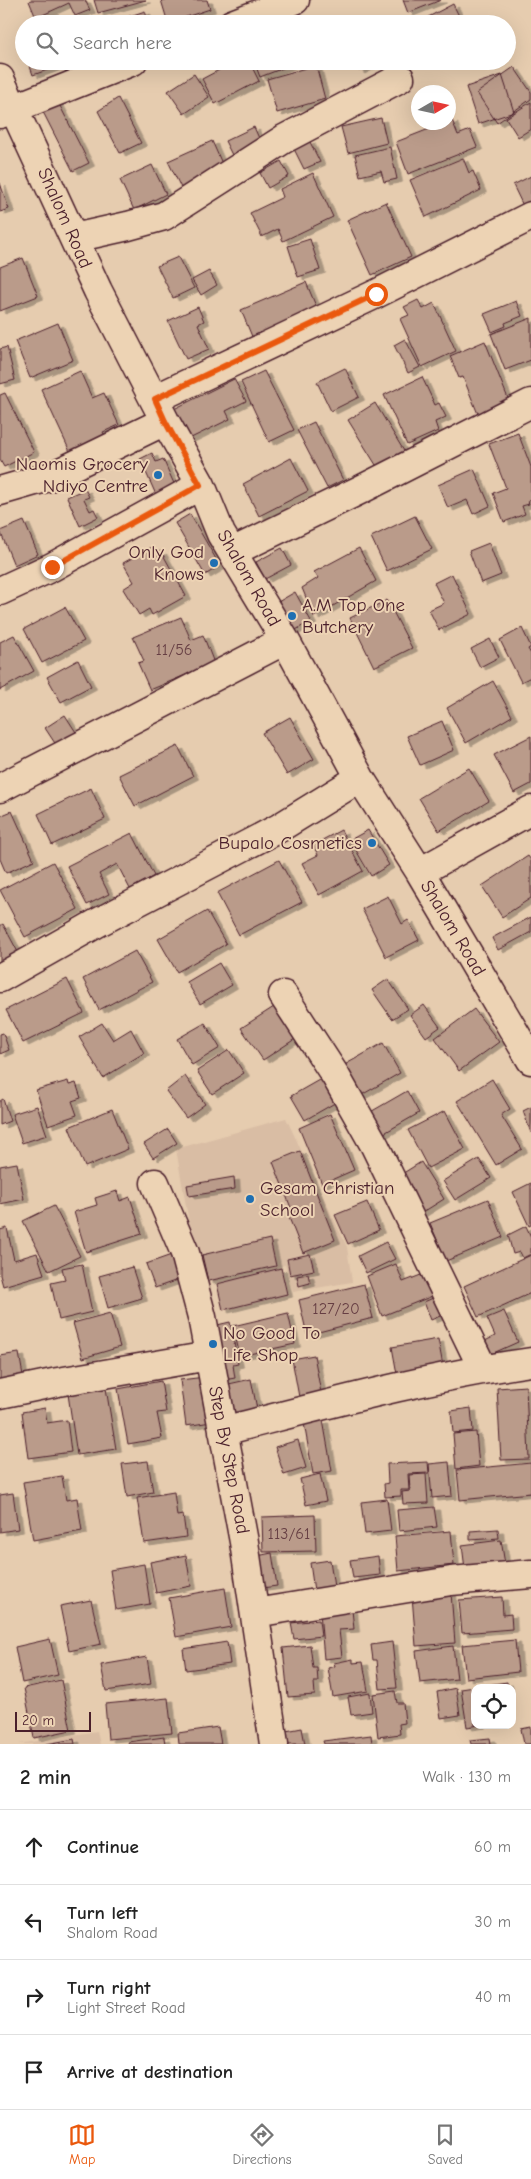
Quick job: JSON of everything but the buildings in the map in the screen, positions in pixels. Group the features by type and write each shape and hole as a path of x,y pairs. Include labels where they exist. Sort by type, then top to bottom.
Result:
{"street":[{"path":"256,15 295,0"},
{"path":"8,111 110,70"},
{"path":"74,238 164,216 284,138 400,78"},
{"name":"Shalom Road","path":"0,79 8,111 74,238 98,291 200,485 221,534 285,640 360,778 420,872 531,1060"},
{"path":"0,491 52,476 160,410 376,294 531,216"},
{"path":"232,552 362,489 531,403"},
{"path":"0,591 52,567 200,485"},
{"path":"0,788 285,640"},
{"path":"0,978 99,922 279,828 360,778"},
{"path":"420,872 531,810"},
{"path":"284,995 335,1075 375,1146 483,1369"},
{"name":"Step By Step Road","path":"155,1183 185,1253 202,1317 244,1542 274,1744"},
{"path":"0,1394 148,1365 209,1356"},
{"path":"223,1431 399,1386 483,1369 531,1362"},
{"path":"254,1614 451,1581 531,1574"}],"shaded area":[{"path":"286,1118 347,1247 352,1282 293,1292 285,1265 200,1285 176,1149"},
{"path":"97,1731 100,1744 19,1744"}],"place":[{"name":"Naomis Grocery Ndiyo Centre","path":"158,475"},
{"name":"Only God Knows","path":"214,563"},
{"name":"A.M Top One Butchery","path":"292,616"},
{"name":"Bupalo Cosmetics","path":"372,843"},
{"name":"Gesam Christian School","path":"250,1199"},
{"name":"No Good To Life Shop","path":"213,1344"}],"route":[{"path":"52,567 200,485 155,399 376,294"}]}
